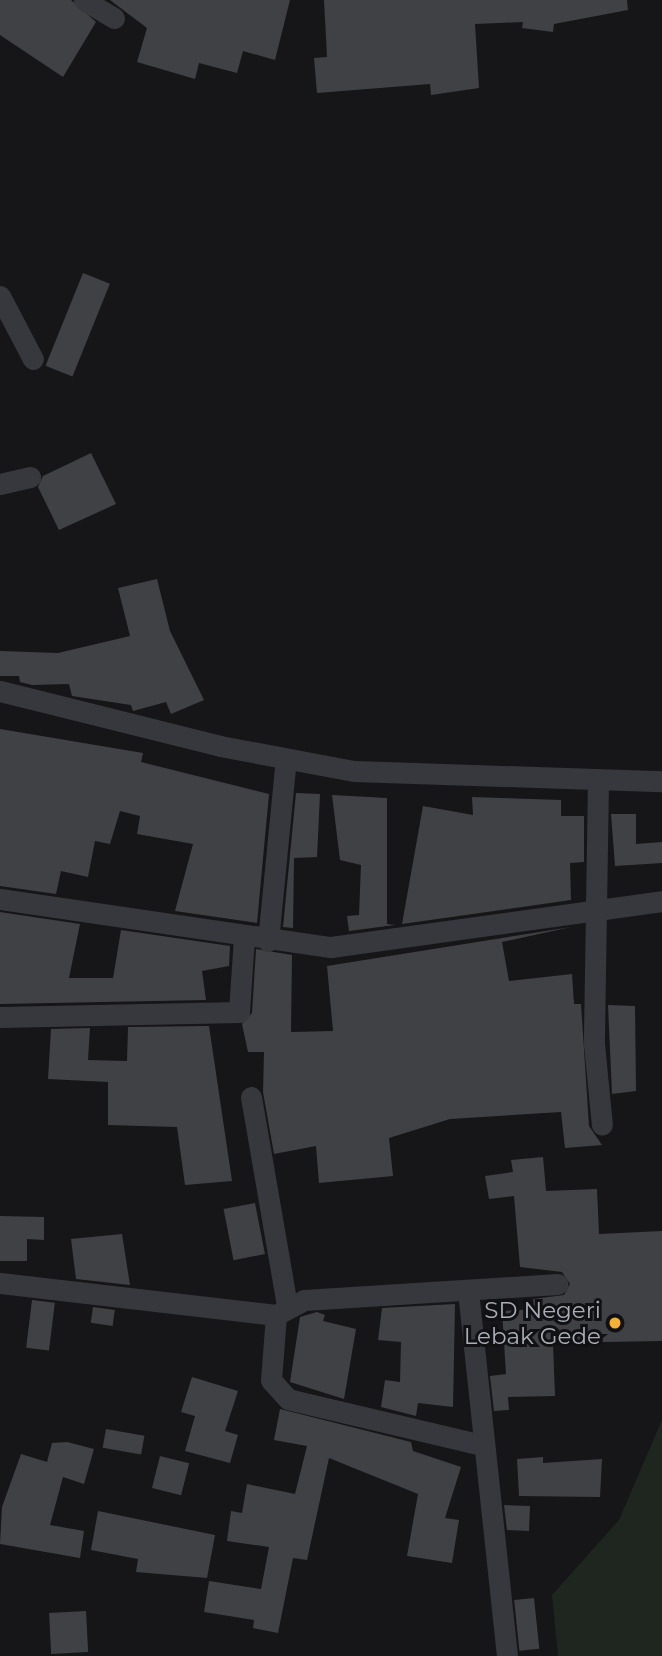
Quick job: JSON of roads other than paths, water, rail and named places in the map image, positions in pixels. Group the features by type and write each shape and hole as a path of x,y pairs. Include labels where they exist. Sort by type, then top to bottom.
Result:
{"street":[{"path":"84,0 114,18"},
{"path":"0,296 33,359"},
{"path":"0,484 30,477"},
{"path":"0,691 286,759 354,771 662,781"},
{"path":"268,941 286,759"},
{"path":"598,781 599,906 594,1044 602,1125"},
{"path":"0,898 268,941 374,946 599,906 662,901"},
{"path":"0,1017 239,1012 244,937"},
{"path":"251,1097 281,1310 271,1380 288,1399 482,1445"},
{"path":"0,1283 281,1310 557,1284"},
{"path":"468,1291 482,1445 507,1656"}],"place":[{"name":"SD Negeri Lebak Gede","path":"615,1323"}]}
